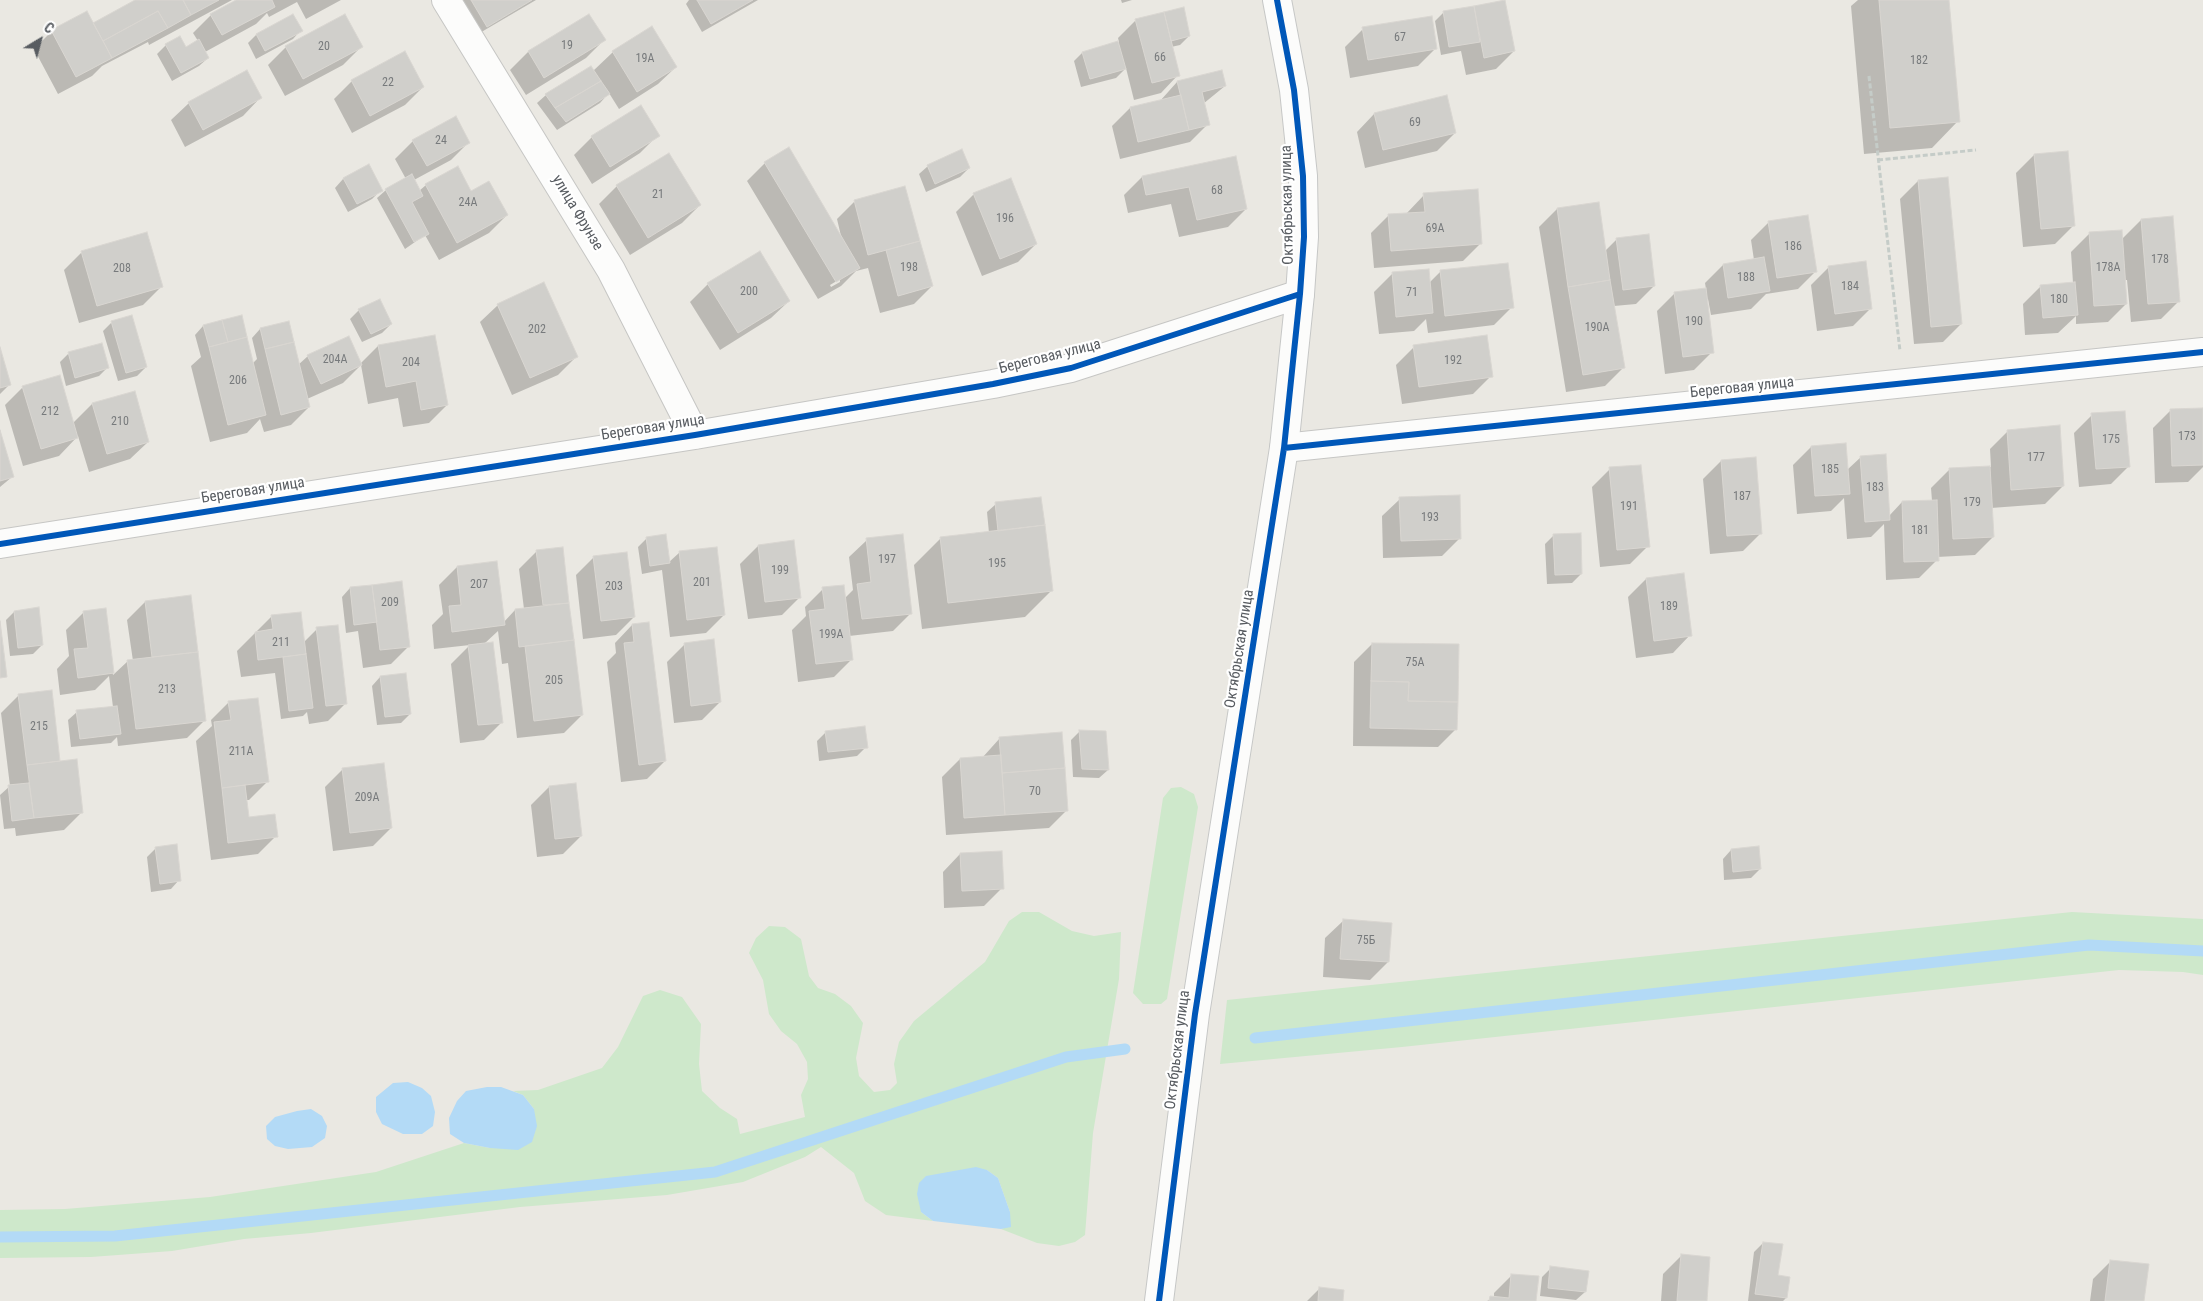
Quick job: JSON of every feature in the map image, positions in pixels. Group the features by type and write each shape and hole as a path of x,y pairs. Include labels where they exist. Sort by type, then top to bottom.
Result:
{"street":[{"name":"улица Фрунзе","path":"446,0 611,270 694,434"},
{"name":"Октябрьская улица","path":"1159,1301 1195,1014 1284,448 1300,294 1304,237 1303,176 1294,90 1277,0"},
{"name":"Береговая улица","path":"0,544 694,434 993,384 1071,368 1300,294"},
{"name":"Береговая улица","path":"1284,448 2203,352"}],"path":[{"path":"1868,76 1904,384"},
{"path":"1878,160 1976,150"}],"green space":[{"path":"1181,787 1194,794 1198,807 1167,999 1161,1004 1143,1004 1133,993 1163,798 1171,788"},
{"path":"1022,912 1039,912 1072,931 1094,936 1121,932 1119,979 1093,1133 1085,1235 1075,1242 1059,1246 1037,1243 1001,1229 1010,1226 1010,1212 998,1178 987,1170 921,1212 933,1221 886,1215 865,1201 854,1173 821,1147 805,1157 743,1182 667,1195 520,1207 311,1233 244,1239 172,1251 91,1257 0,1258 0,1210 65,1209 210,1197 376,1172 464,1143 490,1148 534,1109 523,1095 513,1091 538,1090 602,1068 618,1047 643,996 660,990 682,997 701,1024 699,1064 702,1091 720,1108 737,1119 740,1134 805,1117 801,1095 808,1079 807,1062 797,1044 781,1031 769,1014 763,980 749,953 756,938 769,926 785,927 801,939 809,976 818,988 835,994 851,1006 863,1023 856,1058 859,1076 874,1092 890,1090 897,1083 894,1064 899,1042 914,1021 985,962 1009,921"},
{"path":"2072,912 2203,919 2203,975 2183,972 2119,970 1402,1047 1220,1064 1227,1000"}],"water":[{"path":"408,1082 422,1088 431,1096 435,1112 433,1126 422,1134 403,1134 382,1124 376,1112 376,1097 393,1083"},
{"path":"487,1087 501,1087 523,1095 534,1109 537,1126 532,1142 518,1150 490,1148 464,1143 450,1134 449,1118 457,1101 466,1091"},
{"path":"311,1109 322,1116 327,1126 325,1138 312,1147 288,1149 275,1146 267,1139 266,1126 275,1117"},
{"path":"976,1167 987,1170 998,1178 1010,1212 1011,1227 1001,1229 933,1221 921,1212 917,1194 919,1183 926,1176"}],"building":[{"path":"135,0 183,0 191,15 168,28 158,11 103,41 93,23"},
{"path":"183,0 219,0 191,15"},
{"path":"236,0 272,0 275,7 222,35 210,14"},
{"path":"471,0 532,0 487,27"},
{"path":"697,0 753,0 711,24"},
{"path":"1505,0 1515,51 1484,58 1474,6"},
{"path":"1879,0 1949,0 1960,122 1890,128"},
{"path":"1474,6 1480,42 1449,47 1443,11"},
{"path":"1184,7 1190,36 1171,41 1164,12"},
{"path":"87,11 112,58 76,77 51,30"},
{"path":"158,11 168,28 112,58 103,41"},
{"path":"1164,12 1180,76 1152,83 1135,19"},
{"path":"293,14 303,31 265,51 256,34"},
{"path":"345,14 363,47 303,79 285,46"},
{"path":"589,14 606,40 544,78 528,51"},
{"path":"1432,16 1437,49 1368,60 1362,27"},
{"path":"652,26 677,67 637,92 612,51"},
{"path":"180,36 186,47 199,39 209,58 181,73 165,44"},
{"path":"1118,41 1126,69 1090,79 1082,52"},
{"path":"405,51 424,87 370,116 351,80"},
{"path":"591,66 601,81 555,108 545,94"},
{"path":"247,70 262,98 203,130 188,102"},
{"path":"1222,70 1226,86 1202,92 1210,125 1189,130 1177,81"},
{"path":"601,81 610,94 566,122 555,108"},
{"path":"1181,95 1189,130 1138,142 1130,107"},
{"path":"1447,95 1456,133 1383,150 1374,113"},
{"path":"641,105 660,136 610,167 591,136"},
{"path":"456,116 470,143 427,166 412,140"},
{"path":"789,147 860,268 836,282 764,162"},
{"path":"962,149 970,168 935,184 927,165"},
{"path":"2068,151 2075,226 2041,229 2034,154"},
{"path":"669,153 701,205 648,238 616,185"},
{"path":"1236,156 1247,209 1197,220 1189,187 1146,195 1142,176"},
{"path":"369,164 383,191 357,204 343,178"},
{"path":"458,166 471,191 489,181 508,215 457,243 425,184"},
{"path":"412,174 423,196 412,202 429,234 414,242 385,189"},
{"path":"1948,177 1962,324 1931,327 1918,180"},
{"path":"1011,178 1037,244 1000,259 973,193"},
{"path":"905,186 920,241 868,255 854,200"},
{"path":"1478,189 1482,244 1391,251 1388,214 1425,212 1423,193"},
{"path":"1599,202 1610,280 1568,287 1557,208"},
{"path":"1808,215 1817,272 1777,278 1768,221"},
{"path":"2173,216 2180,302 2148,304 2141,219"},
{"path":"2122,230 2127,304 2094,306 2089,232"},
{"path":"147,232 163,287 97,306 81,251"},
{"path":"1649,234 1655,286 1623,290 1616,238"},
{"path":"920,241 933,286 898,296 886,250"},
{"path":"760,251 790,301 738,333 707,283"},
{"path":"1764,257 1770,291 1728,298 1723,264"},
{"path":"1866,261 1872,309 1835,314 1828,266"},
{"path":"1508,263 1514,308 1445,316 1440,270"},
{"path":"1429,269 1433,313 1396,317 1392,272"},
{"path":"1610,280 1625,368 1583,375 1568,287"},
{"path":"544,282 578,357 530,378 497,304"},
{"path":"2075,282 2078,315 2043,318 2040,285"},
{"path":"1706,288 1714,353 1683,357 1674,292"},
{"path":"380,299 392,324 371,334 358,309"},
{"path":"132,315 147,367 126,373 111,321"},
{"path":"242,315 247,337 228,342 222,320"},
{"path":"222,320 228,342 209,347 203,325"},
{"path":"289,321 294,342 265,349 260,328"},
{"path":"435,335 448,405 421,410 416,381 386,387 378,345"},
{"path":"1487,335 1493,377 1419,387 1413,345"},
{"path":"349,336 362,365 321,384 307,355"},
{"path":"247,337 266,415 228,425 209,347"},
{"path":"294,342 310,407 281,415 265,349"},
{"path":"102,343 109,368 75,378 68,352"},
{"path":"0,347 11,385 0,388"},
{"path":"60,375 78,438 41,449 22,386"},
{"path":"135,391 149,442 107,454 92,403"},
{"path":"2203,408 2203,465 2172,466 2170,409"},
{"path":"2125,411 2130,467 2096,469 2091,413"},
{"path":"2060,425 2064,486 2011,490 2007,430"},
{"path":"0,430 14,477 0,481"},
{"path":"1846,443 1850,494 1815,496 1811,446"},
{"path":"1886,454 1890,520 1865,522 1860,456"},
{"path":"1756,457 1762,534 1727,536 1721,460"},
{"path":"1641,465 1650,547 1617,550 1609,467"},
{"path":"1990,466 1994,537 1953,539 1949,468"},
{"path":"1460,495 1461,539 1401,541 1399,497"},
{"path":"1041,497 1045,525 998,531 995,502"},
{"path":"1937,500 1939,561 1904,562 1902,501"},
{"path":"1045,525 1053,591 948,603 940,537"},
{"path":"1581,533 1582,574 1555,575 1553,534"},
{"path":"666,534 670,563 650,566 646,537"},
{"path":"903,534 912,614 862,619 857,584 871,582 866,538"},
{"path":"794,540 801,598 765,602 758,545"},
{"path":"563,547 569,603 543,605 536,550"},
{"path":"717,547 725,615 687,620 679,551"},
{"path":"627,552 635,617 601,621 593,556"},
{"path":"497,561 505,625 452,632 449,606 461,605 457,566"},
{"path":"1684,573 1692,636 1654,641 1646,578"},
{"path":"402,581 410,647 380,650 372,585"},
{"path":"372,585 377,622 354,625 350,587"},
{"path":"844,585 853,660 816,664 809,611 825,609 822,587"},
{"path":"191,595 198,652 152,657 145,601"},
{"path":"569,603 574,640 519,647 515,609"},
{"path":"39,607 43,645 18,648 14,611"},
{"path":"106,608 114,673 78,678 74,649 88,648 83,611"},
{"path":"301,612 306,654 258,660 255,632 273,629 271,615"},
{"path":"0,621 7,677 0,678"},
{"path":"649,622 666,761 639,765 624,643 634,642 632,624"},
{"path":"338,625 347,704 326,706 316,627"},
{"path":"714,639 721,702 691,706 684,643"},
{"path":"574,640 583,715 534,721 525,646"},
{"path":"493,642 503,723 478,725 468,645"},
{"path":"1372,643 1459,644 1458,702 1408,701 1409,682 1371,681"},
{"path":"198,652 206,721 136,729 127,660"},
{"path":"306,654 313,708 289,711 283,657"},
{"path":"406,673 411,714 385,717 380,676"},
{"path":"1371,681 1409,682 1408,701 1458,702 1457,730 1370,728"},
{"path":"52,690 60,761 27,765 18,694"},
{"path":"258,698 269,782 222,788 214,722 231,720 228,701"},
{"path":"117,706 121,734 80,739 76,710"},
{"path":"865,726 868,748 828,752 825,731"},
{"path":"1079,730 1106,731 1109,770 1082,769"},
{"path":"1062,732 1065,768 1002,773 999,737"},
{"path":"1001,755 1005,815 964,818 960,758"},
{"path":"77,759 83,813 34,818 27,765"},
{"path":"384,763 392,828 350,833 342,768"},
{"path":"1065,768 1068,811 1005,815 1002,773"},
{"path":"29,783 34,818 12,821 8,785"},
{"path":"576,783 582,836 555,839 549,786"},
{"path":"245,785 249,817 275,814 278,837 228,843 222,788"},
{"path":"177,844 181,881 160,884 155,847"},
{"path":"1759,846 1761,869 1733,872 1731,849"},
{"path":"1002,851 1004,889 962,891 960,853"},
{"path":"1343,919 1392,923 1389,962 1340,959"},
{"path":"1763,1242 1783,1244 1778,1275 1790,1277 1787,1298 1755,1294"},
{"path":"1681,1254 1710,1257 1707,1301 1677,1301"},
{"path":"2110,1260 2149,1264 2144,1301 2105,1301"},
{"path":"1550,1266 1589,1271 1586,1292 1548,1288"},
{"path":"1511,1274 1539,1276 1536,1301 1489,1301 1490,1296 1509,1298"},
{"path":"1319,1287 1344,1290 1343,1301 1318,1301"}],"waterway":[{"path":"1255,1038 2089,945 2203,951"},
{"path":"0,1237 115,1236 715,1172 1066,1057 1125,1049"}],"cycle path":[{"path":"1159,1301 1195,1014 1284,448 1300,294 1304,237 1303,176 1294,90 1277,0"},
{"path":"0,544 695,435 993,384 1071,368 1300,294"},
{"path":"1284,448 2203,352"}]}
